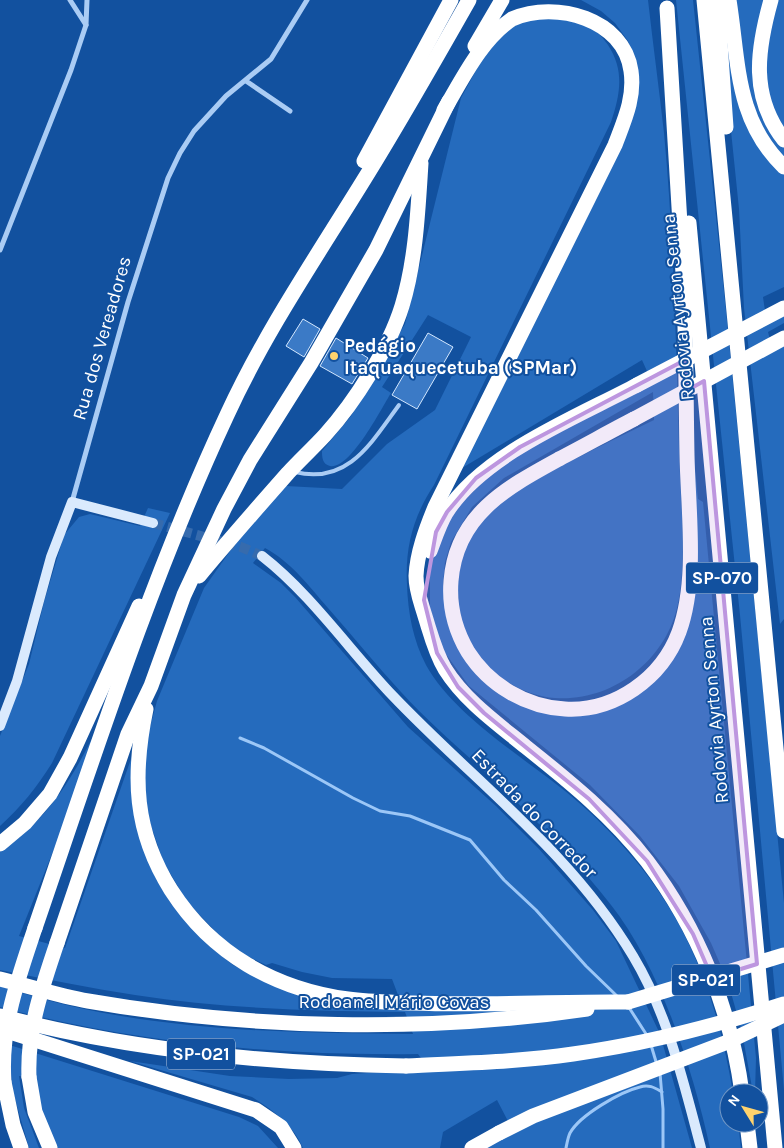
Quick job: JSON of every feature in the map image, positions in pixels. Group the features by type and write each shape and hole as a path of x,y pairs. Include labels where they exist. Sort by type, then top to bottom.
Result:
{"highway":[{"path":"21,1148 13,1125 4,1082 3,1046 9,1012 35,928 110,710 181,519 235,398 298,286 451,0"},
{"path":"298,286 367,176 469,0"},
{"path":"50,1148 35,1112 29,1077 28,1054 33,1019 128,734 151,686 184,595 224,508 250,460 315,356 371,258 477,43 502,0"},
{"name":"SP-070","path":"704,0 784,831"},
{"path":"717,0 727,135 724,208"},
{"path":"729,0 741,87 750,120 759,138 784,167"},
{"path":"771,0 761,35 758,74 769,114 784,140"},
{"path":"667,4 684,290 690,550 688,594 679,631 672,648 655,670 635,689 620,698 590,708 575,710 540,706 513,694 499,684 472,658 463,643 453,613 450,592 457,549 478,515 512,485 634,419 784,338"},
{"name":"Rodovia Ayrton Senna","path":"667,4 705,386 742,807 775,1148"},
{"path":"444,110 479,52 497,30 528,10 548,7 567,8 598,21 625,50 631,71 632,92 627,115 615,145 427,528 416,574 416,592 426,617 436,653 458,687 484,713 589,799 622,832 652,869 693,934 706,960 739,1067 741,1083"},
{"path":"184,595 233,534 345,410 392,330 407,284 417,223 421,155"},
{"path":"426,617 424,582 429,554 436,532 447,512 476,478 520,447 784,308"},
{"path":"0,844 25,823 50,794 58,780 74,749 164,548 181,519"},
{"path":"151,686 137,760 137,788 146,836 154,857 176,897 198,928 236,958 264,974 292,986 350,1000 455,1005 566,1001 628,1002"},
{"name":"Rodoanel Mário Covas","path":"0,979 87,1001 185,1014 386,1025 517,1019 628,1002 784,955"},
{"name":"SP-021","path":"0,1016 58,1031 145,1048 292,1062 406,1066 572,1054 640,1043 725,1022 784,1004"},
{"path":"472,1148 541,1113 725,1043 784,1015"},
{"path":"0,1028 256,1110 281,1127 294,1148"},
{"path":"748,1133 750,1148"}],"street":[{"path":"70,0 86,25"},
{"path":"0,250 72,70 86,25 87,0"},
{"name":"Rua dos Vereadores","path":"0,726 17,681 51,558 72,502 128,302 168,178 180,153 194,131 226,96 272,59 307,0"},
{"path":"246,81 290,111"},
{"path":"72,502 153,523"},
{"name":"Estrada do Corredor","path":"262,556 293,584 394,697 501,798 541,839 602,911 634,958 652,993 666,1030 701,1148"}],"lane":[{"path":"290,471 309,476 325,475 350,463 370,444 399,405"}],"highlighted area":[{"path":"685,360 686,391 704,381 757,964 712,978 693,934 647,861 589,799 484,713 458,687 437,653 424,600 436,532 447,512 476,478 520,447"}],"shaded area":[{"path":"581,0 648,0 664,133 676,331 683,551 677,608 670,628 660,645 632,675 615,686 596,693 576,697 555,698 542,696 516,687 484,662 468,639 463,628 459,610 458,579 460,566 467,542 479,520 497,501 510,492 654,420 653,392 504,478 472,507 451,542 445,562 443,583 448,619 503,692 584,707 635,685 679,633 694,458 698,499 703,502 756,1058 755,1083 751,1083 742,1032 728,982 711,943 679,886 640,836 590,785 469,686 443,650 430,612 430,570 435,549 452,513 498,467 651,380 642,360 457,471 604,175 634,61 628,41 615,23 601,11"},
{"path":"676,0 693,0 726,311 784,903 784,1090 740,615"},
{"path":"723,0 731,70 784,173 784,287 763,297 766,318 784,309 784,323 768,332 773,351 784,345 784,619 780,624 744,308 739,209 722,43"},
{"path":"732,0 765,0 754,43 776,139 784,148 784,161 754,119"},
{"path":"776,0 784,0 784,130 766,86 764,67 766,43"},
{"path":"556,13 579,21 599,34 608,45 617,64 619,83 617,102 611,122 416,521 407,558 410,616 418,646 426,665 453,700 489,733 565,791 602,824 635,860 673,913 700,969 720,1029 727,1060 731,1083 719,1083 719,1133 739,1133 741,1148 710,1148 684,1053 659,989 645,958 629,930 611,905 541,826 412,704 299,575 283,560 265,548 253,563 281,583 295,597 408,727 496,806 539,849 593,910 616,941 660,1034 692,1148 476,1148 511,1127 497,1100 443,1132 440,1148 303,1148 294,1132 282,1119 252,1097 130,1061 230,1076 289,1079 337,1078 352,1074 429,1069 418,1054 313,1053 260,1050 207,1045 103,1030 0,1007 0,986 50,1001 152,1021 256,1030 413,1034 405,1012 303,1010 168,1000 0,970 0,852 19,838 50,807 74,772 105,712 89,762 19,936 65,948 132,756 147,858 157,881 172,905 209,946 233,965 260,979 403,1008 392,979 332,978 272,963 266,965 247,956 223,939 187,902 163,861 148,817 143,776 148,734 157,701 204,588 247,527 286,486 342,489 387,444 435,410 471,337 428,315 382,387 391,393 364,437 347,459 338,465 330,466 325,464 323,460 322,451 351,416 405,324 461,98 486,52 508,30 524,20"},
{"path":"148,508 170,513 52,763 15,812 0,826 0,736 29,664 44,602 64,535 79,517 90,514 140,526"},
{"path":"0,1042 239,1117 258,1126 278,1148 52,1148 31,1078 19,1076 24,1108 39,1148 29,1148 13,1092 11,1074 0,1072"}],"building":[{"path":"303,319 320,329 304,357 286,346"},
{"path":"428,333 453,347 417,409 392,395"},
{"path":"336,338 368,358 352,384 320,366"}],"waterway":[{"path":"240,738 264,748 380,811 410,816 470,840 504,880 536,910 586,966 618,997"},
{"path":"628,1006 648,1037"},
{"path":"651,1045 657,1065"},
{"path":"660,1073 663,1109 663,1148"},
{"path":"566,1148 569,1135 575,1126 601,1105 643,1086 652,1087 662,1092"}],"tunnel":[{"path":"153,523 241,547 262,556"}],"place":[{"name":"Pedágio Itaquaquecetuba (SPMar)","path":"334,356"}]}
